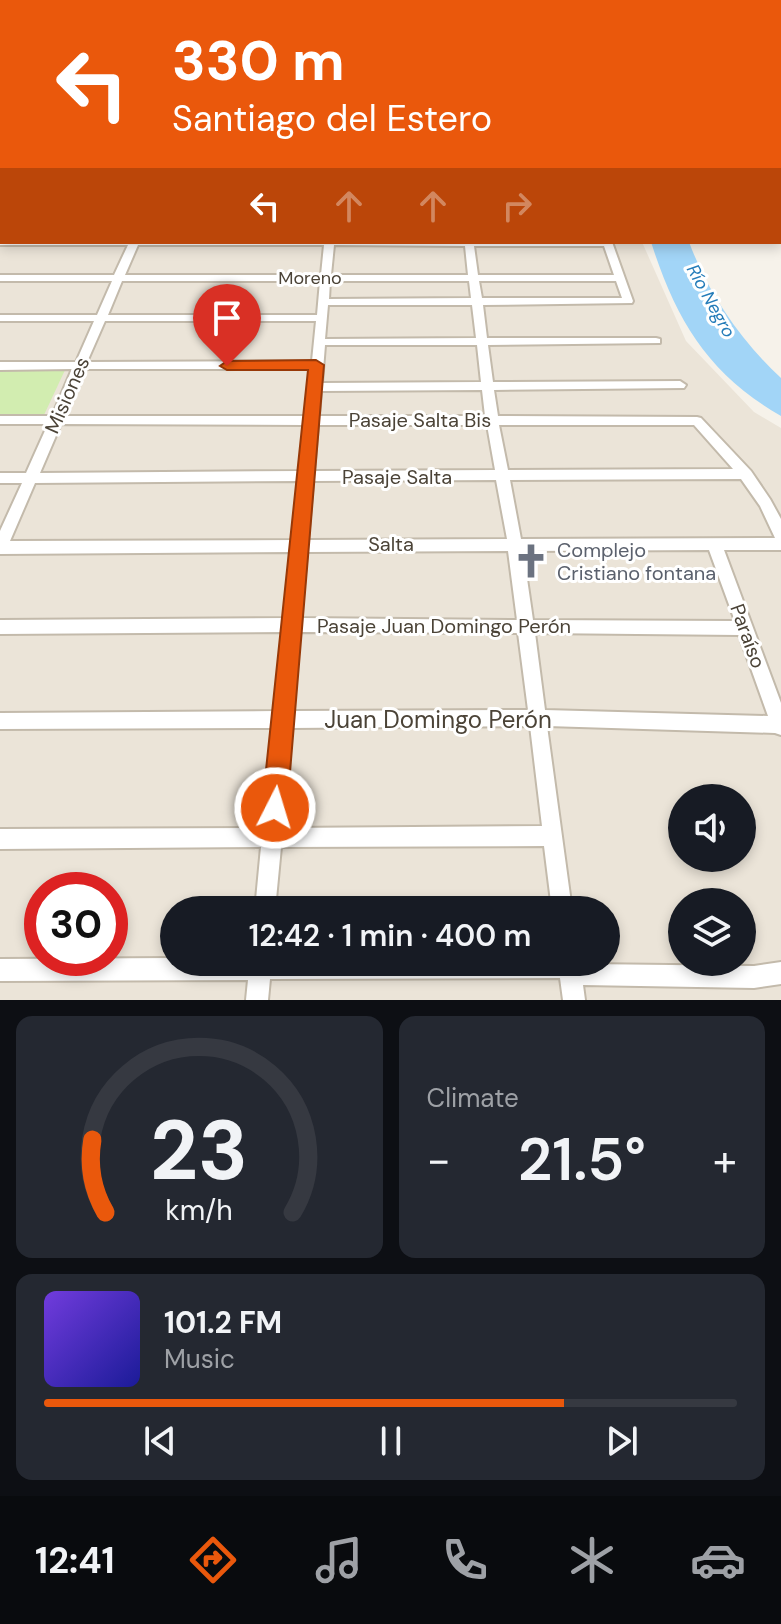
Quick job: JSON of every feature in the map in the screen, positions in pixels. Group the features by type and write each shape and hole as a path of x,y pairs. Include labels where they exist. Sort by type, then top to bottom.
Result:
{"street":[{"name":"Misiones","path":"0,547 133,244"},
{"path":"266,896 329,244"},
{"path":"469,244 492,419 515,544 560,896"},
{"path":"322,302 628,301 608,244"},
{"name":"Moreno","path":"0,278 620,278"},
{"path":"0,318 321,318"},
{"path":"318,342 656,341"},
{"path":"0,366 316,365"},
{"path":"314,387 680,385"},
{"name":"Pasaje Salta Bis","path":"0,420 697,421 746,474"},
{"path":"746,474 770,507 781,535"},
{"name":"Pasaje Salta","path":"0,478 746,474"},
{"name":"Salta","path":"0,547 781,544"},
{"name":"Paraíso","path":"715,545 781,726"},
{"name":"Pasaje Juan Domingo Perón","path":"0,627 745,628"},
{"name":"Juan Domingo Perón","path":"0,721 539,718 781,726"},
{"path":"0,839 554,836"},
{"path":"0,970 160,967"},
{"path":"620,975 754,977 781,973"},
{"path":"257,1000 259,976"},
{"path":"571,976 574,1000"}],"shaded area":[{"path":"0,244 643,244 686,341 754,412 781,428 781,1000 0,1000"}],"green space":[{"path":"0,370 65,370 44,415 0,415"}],"water":[{"name":"Río Negro","path":"652,244 690,244 727,315 752,348 781,378 781,416 755,400 714,363 684,320"}],"place":[{"name":"Complejo Cristiano fontana","path":"531,561"}],"route":[{"path":"227,366 316,365 275,808"}]}
